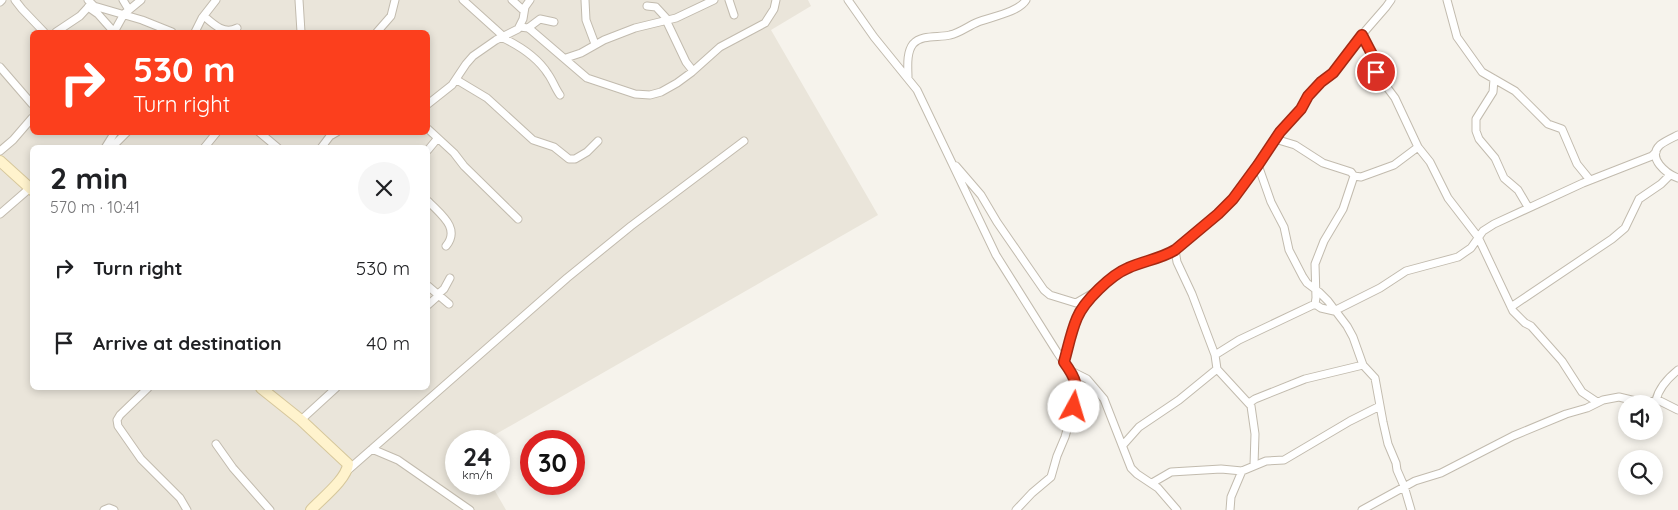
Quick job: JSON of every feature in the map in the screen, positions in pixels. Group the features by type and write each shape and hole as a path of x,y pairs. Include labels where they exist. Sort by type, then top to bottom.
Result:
{"street":[{"path":"15,0 42,30"},
{"path":"123,0 127,12"},
{"path":"115,30 127,12 141,0"},
{"path":"196,30 216,0"},
{"path":"299,0 301,30"},
{"path":"379,30 391,16 395,0"},
{"path":"463,0 502,37 536,61 548,74 560,95"},
{"path":"512,0 524,11"},
{"path":"530,0 524,11 524,27 566,58 578,71 590,79 639,95 661,92 677,83 694,71 720,47 765,23 774,9 776,0"},
{"path":"585,0 586,20 595,44"},
{"path":"566,58 635,28 681,16 714,0"},
{"path":"729,0 734,15"},
{"path":"848,0 874,37 908,78 923,101 996,255 1071,371 1077,386 1065,437 1051,477 1016,510"},
{"path":"908,78 910,53 916,42 931,37 953,34 978,22 1016,8 1026,0"},
{"path":"1064,362 1077,318 1097,290 1106,281 1125,269 1168,255 1218,214 1233,199 1275,139 1301,109 1312,90 1333,73 1391,0"},
{"path":"1447,0 1457,37 1481,70 1515,91 1548,124 1562,129 1577,164 1590,180"},
{"path":"89,4 127,12 167,30"},
{"path":"89,4 112,30"},
{"path":"58,30 89,4"},
{"path":"647,6 656,7 667,20 686,62 694,71"},
{"path":"204,16 224,30"},
{"path":"430,102 457,80 471,58 502,37 540,19 554,22"},
{"path":"233,30 237,28"},
{"path":"1362,35 1375,60 1377,74 1394,98 1418,147 1427,157 1448,198 1478,237 1516,315 1530,326 1562,361 1582,392 1597,402"},
{"path":"0,67 30,102"},
{"path":"1494,79 1493,92 1476,119 1476,131 1479,139 1495,158 1504,178 1518,190 1528,207"},
{"path":"457,80 487,98 533,140 554,147 569,159 587,152 598,141"},
{"path":"0,151 13,140 30,120"},
{"path":"430,131 518,218"},
{"path":"114,145 124,135"},
{"path":"206,145 215,135"},
{"path":"263,135 274,145"},
{"path":"323,145 332,135"},
{"path":"1315,304 1321,308 1334,311 1380,288 1406,271 1458,257 1471,248 1483,230 1528,207 1652,156 1662,144 1678,135"},
{"path":"430,148 438,139"},
{"path":"1275,139 1295,145 1317,160 1351,172 1354,176 1367,176 1383,170 1418,147"},
{"path":"311,510 348,470 567,278 631,226 744,141"},
{"path":"1511,306 1612,239 1625,228 1639,199 1674,176 1657,161 1656,152"},
{"path":"949,159 981,195 1038,282 1050,295 1076,303 1097,290"},
{"path":"0,161 30,188"},
{"path":"1258,165 1271,202 1284,226 1289,250 1303,277 1328,302 1350,332 1363,365 1375,378 1388,444 1396,462 1411,510"},
{"path":"1315,304 1315,264 1324,241 1343,209 1354,176"},
{"path":"0,214 30,190"},
{"path":"430,203 446,221 451,230 452,238 446,246"},
{"path":"1175,250 1177,262 1215,355 1217,369 1249,403 1254,424 1254,465"},
{"path":"430,303 444,289 450,278"},
{"path":"430,288 449,304"},
{"path":"1215,355 1239,340 1315,304"},
{"path":"1249,403 1305,379 1363,365"},
{"path":"1123,445 1139,427 1179,400 1217,369"},
{"path":"1657,395 1665,382 1678,370"},
{"path":"1071,371 1087,379 1100,393 1108,406 1128,463 1133,470 1152,483 1177,510"},
{"path":"146,390 120,415 117,422 118,426 141,459 180,498 187,510"},
{"path":"263,390 347,461 348,470"},
{"path":"300,420 334,390"},
{"path":"1362,510 1404,486 1438,475 1513,436 1566,414 1587,408 1597,402 1618,397"},
{"path":"1663,402 1678,410"},
{"path":"1230,510 1231,497 1242,471 1266,461 1284,460 1291,457 1311,443 1380,406"},
{"path":"1370,411 1383,422"},
{"path":"216,444 233,468 270,510"},
{"path":"372,450 398,460 470,510"},
{"path":"1152,483 1164,475 1179,471 1234,469 1242,471"},
{"path":"104,510 109,508 114,510"}],"shaded area":[{"path":"0,0 808,0 811,6 771,30 878,215 503,430 445,430 445,495 497,495 506,510 0,510"}],"route":[{"path":"1074,407 1077,386 1071,371 1064,362 1077,318 1097,290 1106,281 1125,269 1168,255 1218,214 1233,199 1280,132 1301,109 1308,96 1321,82 1333,73 1362,35 1375,60 1376,72"}]}
